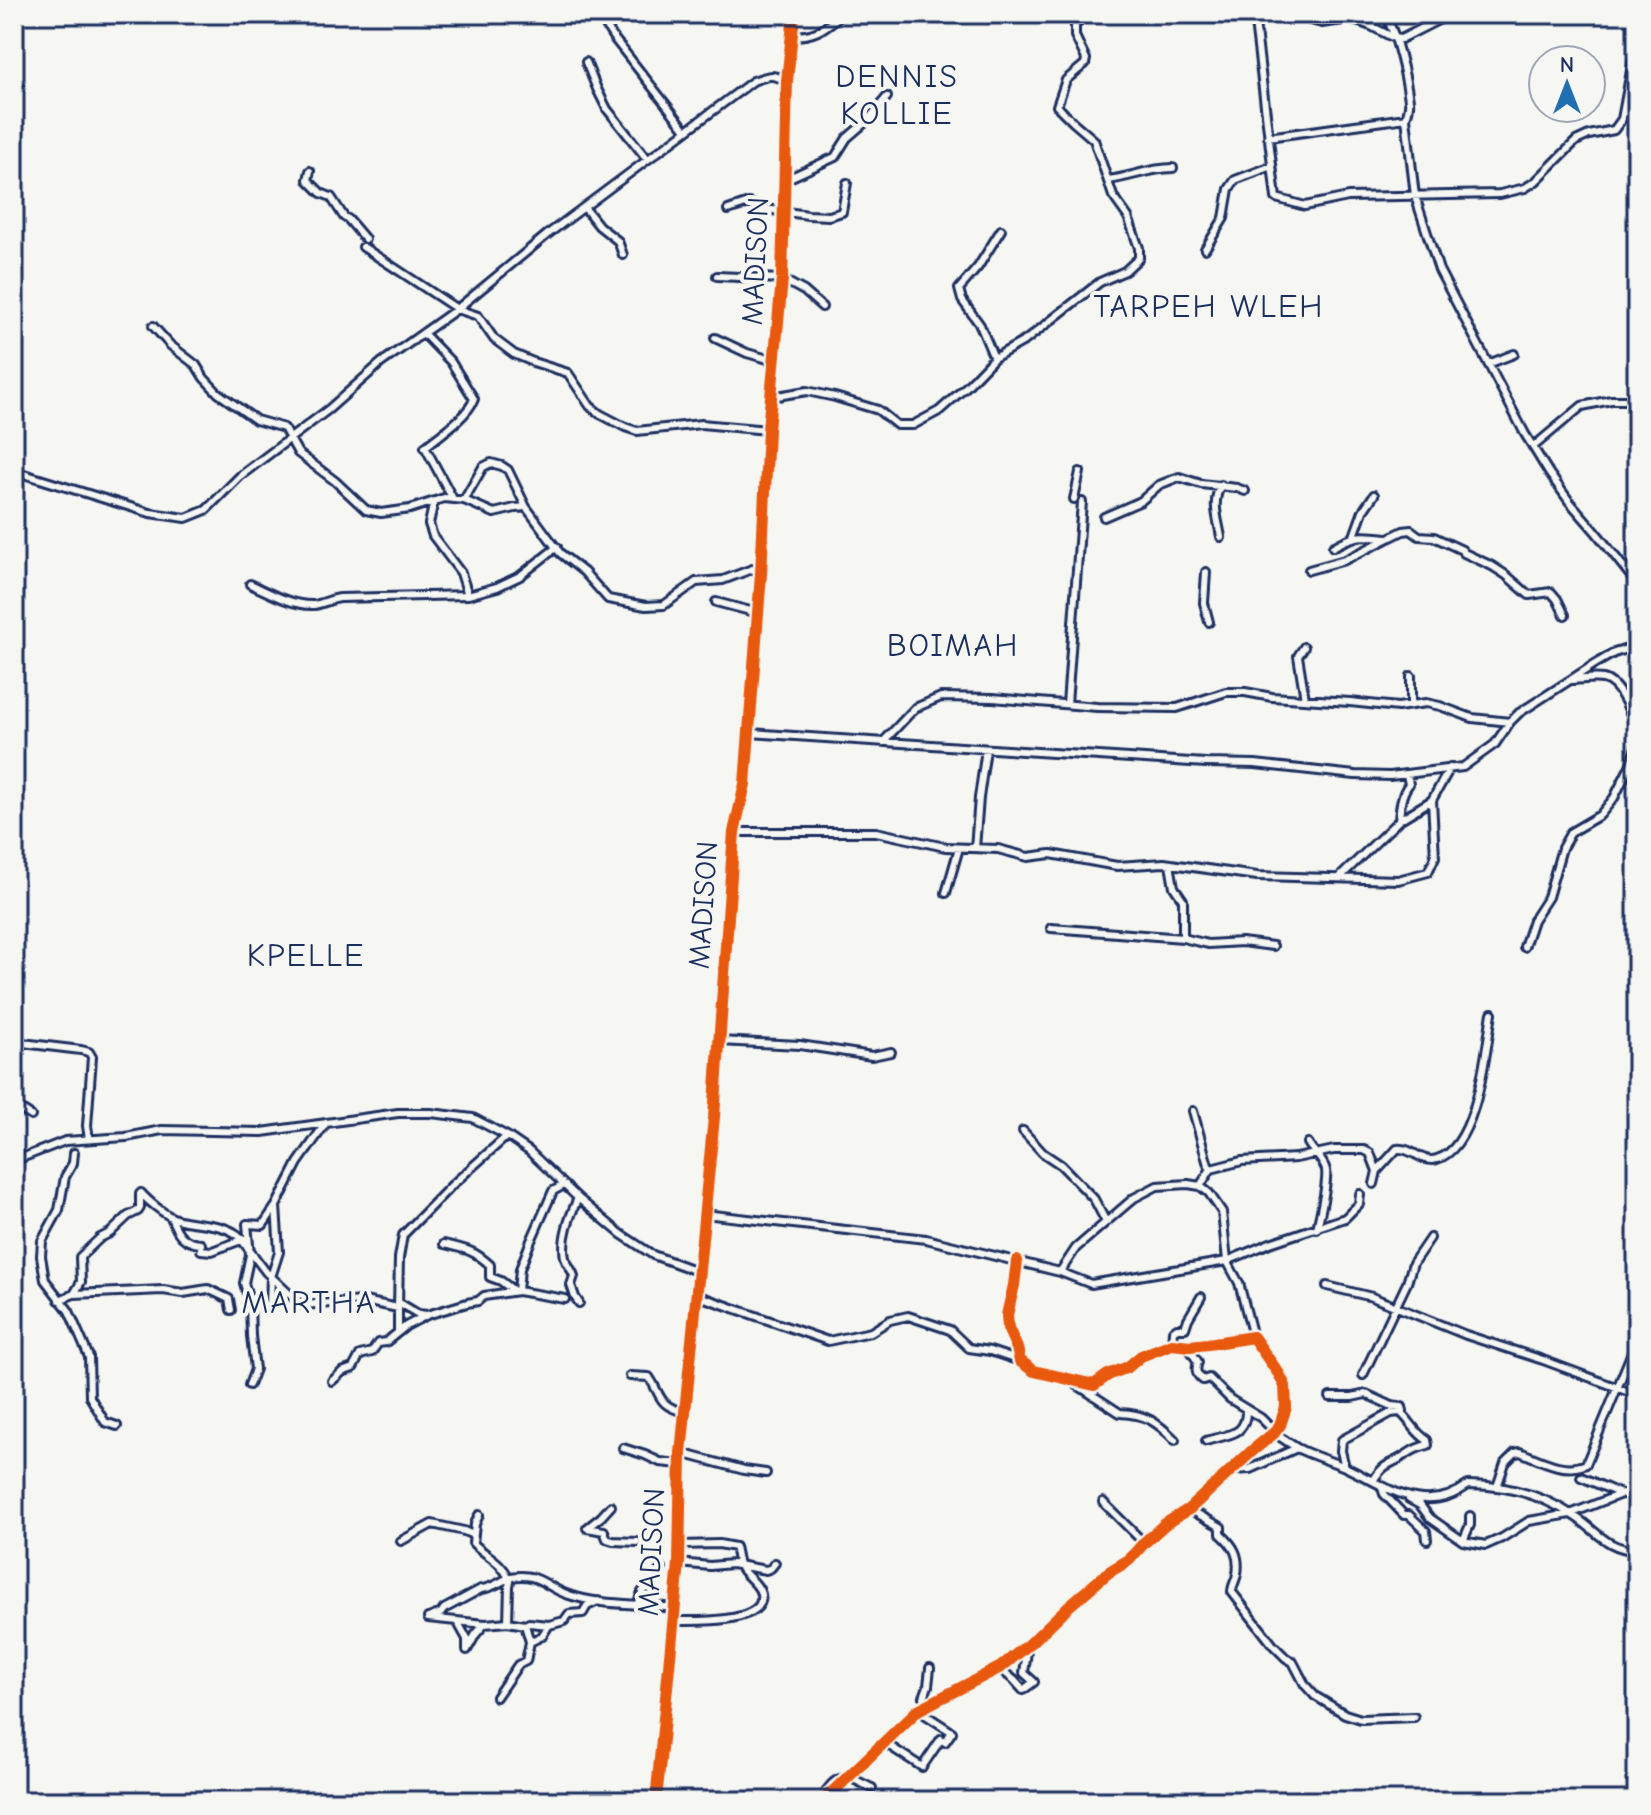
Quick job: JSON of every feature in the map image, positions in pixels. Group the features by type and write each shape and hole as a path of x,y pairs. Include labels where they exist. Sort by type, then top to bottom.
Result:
{"street":[{"name":"MADISON","path":"656,1801 679,1563 680,1464 714,1117 734,832 745,784 749,733 768,430 782,279 787,81 794,14"},
{"path":"792,36 818,33 842,14"},
{"path":"771,397 807,391 878,410 897,425 913,425 939,411 994,358 1026,340 1100,282 1125,271 1139,258 1139,248 1128,217 1113,196 1094,140 1057,106 1066,80 1085,64 1086,59 1075,36 1075,25 1089,14"},
{"path":"1254,14 1276,198 1305,206 1348,197 1500,194 1525,188 1576,141 1619,126 1637,52"},
{"path":"1263,14 1294,16 1322,23 1351,19 1401,39 1450,14"},
{"path":"1385,14 1390,22 1410,103 1406,118 1415,196 1439,270 1533,447 1569,501 1637,584"},
{"path":"599,15 686,130"},
{"path":"586,62 607,109 647,159"},
{"path":"14,471 150,513 186,518 206,510 240,476 329,409 381,363 457,309 503,269 686,130 753,81 767,75 787,81"},
{"path":"785,180 835,157 847,138 868,120 887,97"},
{"path":"1268,137 1406,118"},
{"path":"1205,249 1224,218 1229,189 1235,180 1272,166"},
{"path":"1108,180 1135,176 1157,168 1173,168"},
{"path":"310,171 308,180 321,193 331,197 344,217 365,239"},
{"path":"728,210 749,203 765,209 829,216 842,212 847,183"},
{"path":"584,207 599,226 618,241 623,255"},
{"path":"994,358 980,325 962,300 959,289 978,267 1001,230"},
{"path":"363,247 457,309 478,316 494,339 514,354 568,373 590,406 637,431 701,424 768,430"},
{"path":"717,276 782,279 804,291 822,307"},
{"path":"153,326 170,345 196,365 218,393 256,420 284,428 298,453 366,510 381,513 410,509 444,498 464,500 494,513 526,507"},
{"path":"423,333 451,362 474,399 472,406 425,447 453,499"},
{"path":"715,338 747,353 775,361"},
{"path":"1488,364 1514,354"},
{"path":"1533,447 1582,406 1611,400 1637,400"},
{"path":"464,500 483,467 491,463 508,470 526,507 560,553 584,572 608,599 646,606 664,605 700,581 723,580 752,569 761,574"},
{"path":"1067,704 1080,472"},
{"path":"1104,517 1141,501 1159,485 1179,477 1245,491"},
{"path":"1221,485 1215,495 1221,537"},
{"path":"1354,536 1363,511 1374,495"},
{"path":"434,501 429,524 433,536 461,573 468,595"},
{"path":"1309,570 1345,560 1403,531 1411,530 1419,536 1434,537 1492,566 1529,595 1551,592 1565,615"},
{"path":"1333,547 1354,536 1389,538"},
{"path":"250,584 284,600 316,605 340,598 468,595 497,587 520,576 557,547"},
{"path":"1206,572 1204,603 1209,622"},
{"path":"716,602 758,613"},
{"path":"749,733 1255,764 1355,775 1407,775 1463,767 1495,744 1519,713 1614,653 1637,646"},
{"path":"1304,647 1298,656 1305,699"},
{"path":"1411,676 1411,705"},
{"path":"1570,680 1600,678 1612,682 1630,709 1637,732"},
{"path":"883,742 915,708 941,697 1177,708 1226,692 1245,692 1398,707 1426,703 1472,718 1510,722"},
{"path":"1524,947 1533,920 1548,897 1562,848 1571,832 1600,815 1614,798 1631,764 1637,743"},
{"path":"975,848 986,749"},
{"path":"1339,878 1399,820 1432,800 1450,768"},
{"path":"1439,770 1441,784"},
{"path":"1399,820 1405,789 1409,784 1407,775"},
{"path":"734,832 876,832 945,847 998,849 1028,857 1051,854 1117,866 1170,864 1257,876 1398,880 1428,872 1435,857 1432,800"},
{"path":"946,893 959,848"},
{"path":"1170,864 1174,887 1183,900 1183,938"},
{"path":"1051,928 1183,938 1208,944 1242,942 1273,946"},
{"path":"1374,1184 1377,1171 1397,1149 1408,1149 1424,1159 1437,1160 1455,1149 1471,1119 1482,1080 1492,1013"},
{"path":"719,1041 800,1045 872,1056 891,1052"},
{"path":"14,1042 89,1052 92,1057 87,1126 89,1139"},
{"path":"14,1105 31,1116"},
{"path":"1193,1111 1211,1169"},
{"path":"14,1160 65,1141 126,1137 162,1130 262,1132 398,1113 473,1118 529,1151 621,1234 653,1255 697,1271"},
{"path":"326,1123 298,1163 263,1225 247,1224 245,1239 249,1251 301,1305 364,1301 398,1305 427,1315"},
{"path":"1023,1131 1094,1199 1106,1222"},
{"path":"398,1331 399,1258 403,1235 452,1185 507,1136"},
{"path":"1308,1143 1326,1169 1317,1229"},
{"path":"1200,1186 1211,1169 1242,1161 1296,1158 1334,1150 1364,1150 1370,1153 1377,1171"},
{"path":"74,1153 73,1163 65,1177 59,1210 42,1241 41,1256 45,1280 69,1311 89,1357 90,1397 105,1422 117,1426"},
{"path":"516,1291 520,1269 544,1210 553,1191 564,1185"},
{"path":"824,1800 918,1710 999,1668 1028,1645 1109,1572 1129,1560 1165,1524 1189,1509 1280,1425 1286,1407 1285,1386 1253,1337 1239,1283 1227,1261 1222,1212 1215,1199 1200,1186 1157,1186 1134,1198 1076,1248 1060,1272"},
{"path":"74,1294 81,1282 80,1257 100,1238 138,1211 141,1193 171,1216 200,1224 219,1225 245,1239"},
{"path":"704,1214 926,1239 1060,1272 1091,1284 1227,1261 1345,1218 1359,1204 1360,1194"},
{"path":"578,1198 570,1216 564,1248 566,1263 574,1276 571,1285 579,1303"},
{"path":"270,1304 271,1277 279,1252 276,1206"},
{"path":"171,1216 176,1232 192,1244 201,1244 201,1250 212,1251 245,1239"},
{"path":"1363,1375 1413,1263 1430,1238"},
{"path":"444,1244 470,1250 480,1256 490,1265 490,1277 516,1291"},
{"path":"249,1251 244,1283 250,1304 255,1369 249,1385"},
{"path":"1017,1261 1007,1315 1008,1328 1020,1361"},
{"path":"1327,1286 1360,1293 1466,1335 1637,1395"},
{"path":"59,1300 74,1294 163,1290 183,1293 208,1289 229,1299 231,1310"},
{"path":"332,1381 353,1368 360,1355 372,1352 378,1343 386,1342 398,1331 427,1315 478,1301 484,1296 516,1291 565,1299"},
{"path":"696,1295 828,1341 871,1332 890,1320 908,1316 950,1330 969,1348 1020,1361 1034,1371 1094,1385 1128,1367 1141,1356 1172,1344 1208,1344 1253,1337"},
{"path":"1172,1344 1173,1331 1187,1326 1201,1297"},
{"path":"1497,1487 1505,1463 1515,1453 1520,1452 1554,1465 1581,1467 1586,1464 1637,1340"},
{"path":"1187,1345 1198,1362 1198,1376 1203,1380 1209,1378 1230,1399 1268,1425 1280,1425"},
{"path":"630,1376 649,1377 663,1402 684,1412"},
{"path":"1067,1379 1120,1413 1158,1422 1175,1440"},
{"path":"1330,1397 1366,1394 1392,1406 1402,1407 1403,1411 1400,1412"},
{"path":"1206,1441 1240,1430 1245,1422 1246,1409"},
{"path":"1345,1467 1342,1440 1391,1413 1400,1412"},
{"path":"1373,1481 1389,1462 1412,1449 1428,1445 1427,1440 1400,1412"},
{"path":"1274,1433 1297,1448 1406,1497 1463,1541 1486,1545 1529,1521 1570,1514 1621,1494"},
{"path":"623,1448 660,1462 680,1464"},
{"path":"1231,1470 1250,1469 1297,1448"},
{"path":"681,1453 766,1473"},
{"path":"1581,1477 1637,1499"},
{"path":"1381,1485 1384,1494 1404,1515 1409,1515 1426,1531 1427,1540"},
{"path":"1406,1497 1438,1499 1454,1495 1468,1485 1537,1495 1622,1550 1637,1551"},
{"path":"1103,1502 1144,1543"},
{"path":"611,1506 587,1528 604,1531 607,1539 613,1541 638,1542"},
{"path":"1189,1509 1221,1527 1221,1534 1236,1550 1238,1557 1232,1592 1273,1645 1293,1662 1305,1685 1315,1696 1345,1714 1361,1719 1414,1717"},
{"path":"479,1515 473,1543 496,1560 510,1578 508,1622"},
{"path":"1463,1541 1470,1525 1470,1516"},
{"path":"401,1541 432,1524 473,1535"},
{"path":"674,1621 721,1620 753,1610 758,1604 760,1591 739,1565 733,1546 680,1545"},
{"path":"679,1563 739,1565 766,1570 775,1563"},
{"path":"637,1605 642,1592 662,1568"},
{"path":"599,1601 587,1606 583,1613 569,1614 564,1621 549,1625 485,1624 428,1618 481,1589 527,1574 568,1595 616,1604 674,1608"},
{"path":"457,1621 467,1639 467,1650 485,1624"},
{"path":"496,1697 518,1665 526,1661 530,1642 525,1625"},
{"path":"530,1642 542,1636 549,1625"},
{"path":"999,1668 1023,1690 1034,1682 1024,1673 1028,1645"},
{"path":"929,1704 924,1697 930,1668"},
{"path":"885,1743 922,1767 941,1739 945,1742 952,1732 918,1710"},
{"path":"847,1778 872,1788"}],"cycle path":[{"path":"656,1801 679,1563 681,1453 714,1117 734,832 745,784 768,430 782,279 787,81 794,14"},
{"path":"823,1801 918,1710 1001,1667 1109,1572 1129,1560 1165,1524 1189,1509 1280,1425 1286,1407 1285,1386 1253,1337 1190,1346 1172,1344 1141,1356 1128,1367 1094,1385 1034,1371 1020,1361 1008,1328 1007,1315 1017,1261"}],"district":[{"name":"DENNIS KOLLIE","path":"897,94"},
{"name":"TARPEH WLEH","path":"1209,306"},
{"name":"BOIMAH","path":"953,645"},
{"name":"KPELLE","path":"306,955"},
{"name":"MARTHA","path":"309,1302"}]}
